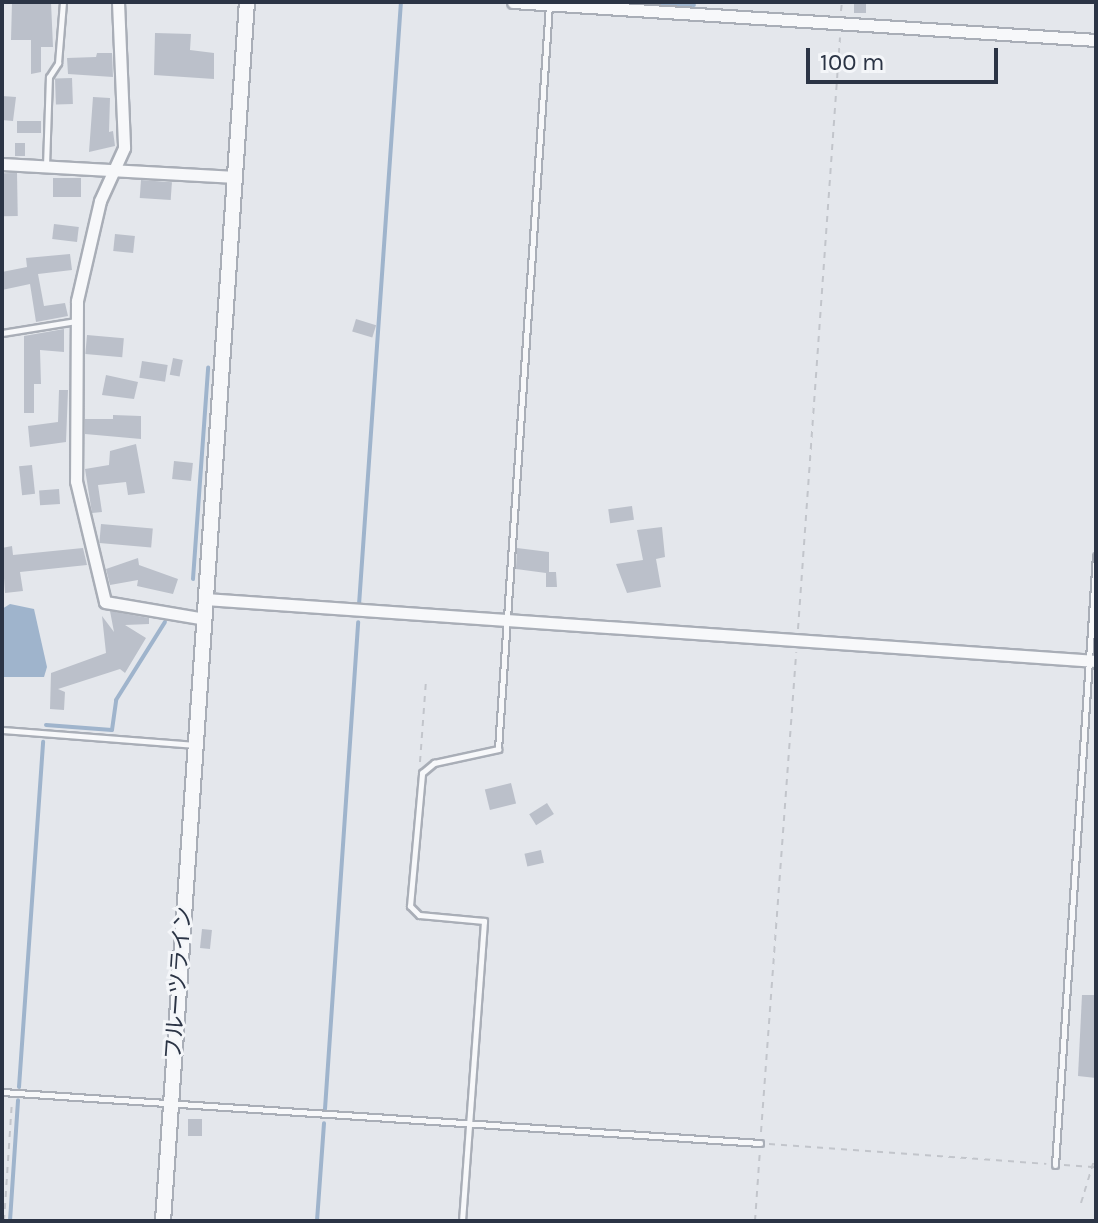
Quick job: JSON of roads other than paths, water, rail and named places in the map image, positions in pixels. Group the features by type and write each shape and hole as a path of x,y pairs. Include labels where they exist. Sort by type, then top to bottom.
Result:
{"street":[{"path":"118,2 124,141 97,209 77,301 76,481 100,596 105,602 205,619"},
{"name":"フルーツライン","path":"163,1221 247,2"},
{"path":"513,2 1096,40"},
{"path":"2,164 235,177"},
{"path":"205,599 508,623 1092,661"}],"lane":[{"path":"46,166 49,77 58,63 63,2"},
{"path":"462,1221 484,921 411,911 425,769 498,749 549,3"},
{"path":"2,333 77,321"},
{"path":"1055,1165 1092,661 1096,556"},
{"path":"2,730 197,745"},
{"path":"2,1092 760,1143"}],"water":[{"path":"10,604 34,609 47,667 44,677 2,677 2,609"}],"waterway":[{"path":"359,605 401,2"},
{"path":"642,2 694,5"},
{"path":"193,579 208,368"},
{"path":"46,725 112,730 116,700 165,622"},
{"path":"325,1109 358,622"},
{"path":"19,1087 43,742"},
{"path":"10,1221 18,1100"},
{"path":"317,1221 324,1123"}]}
